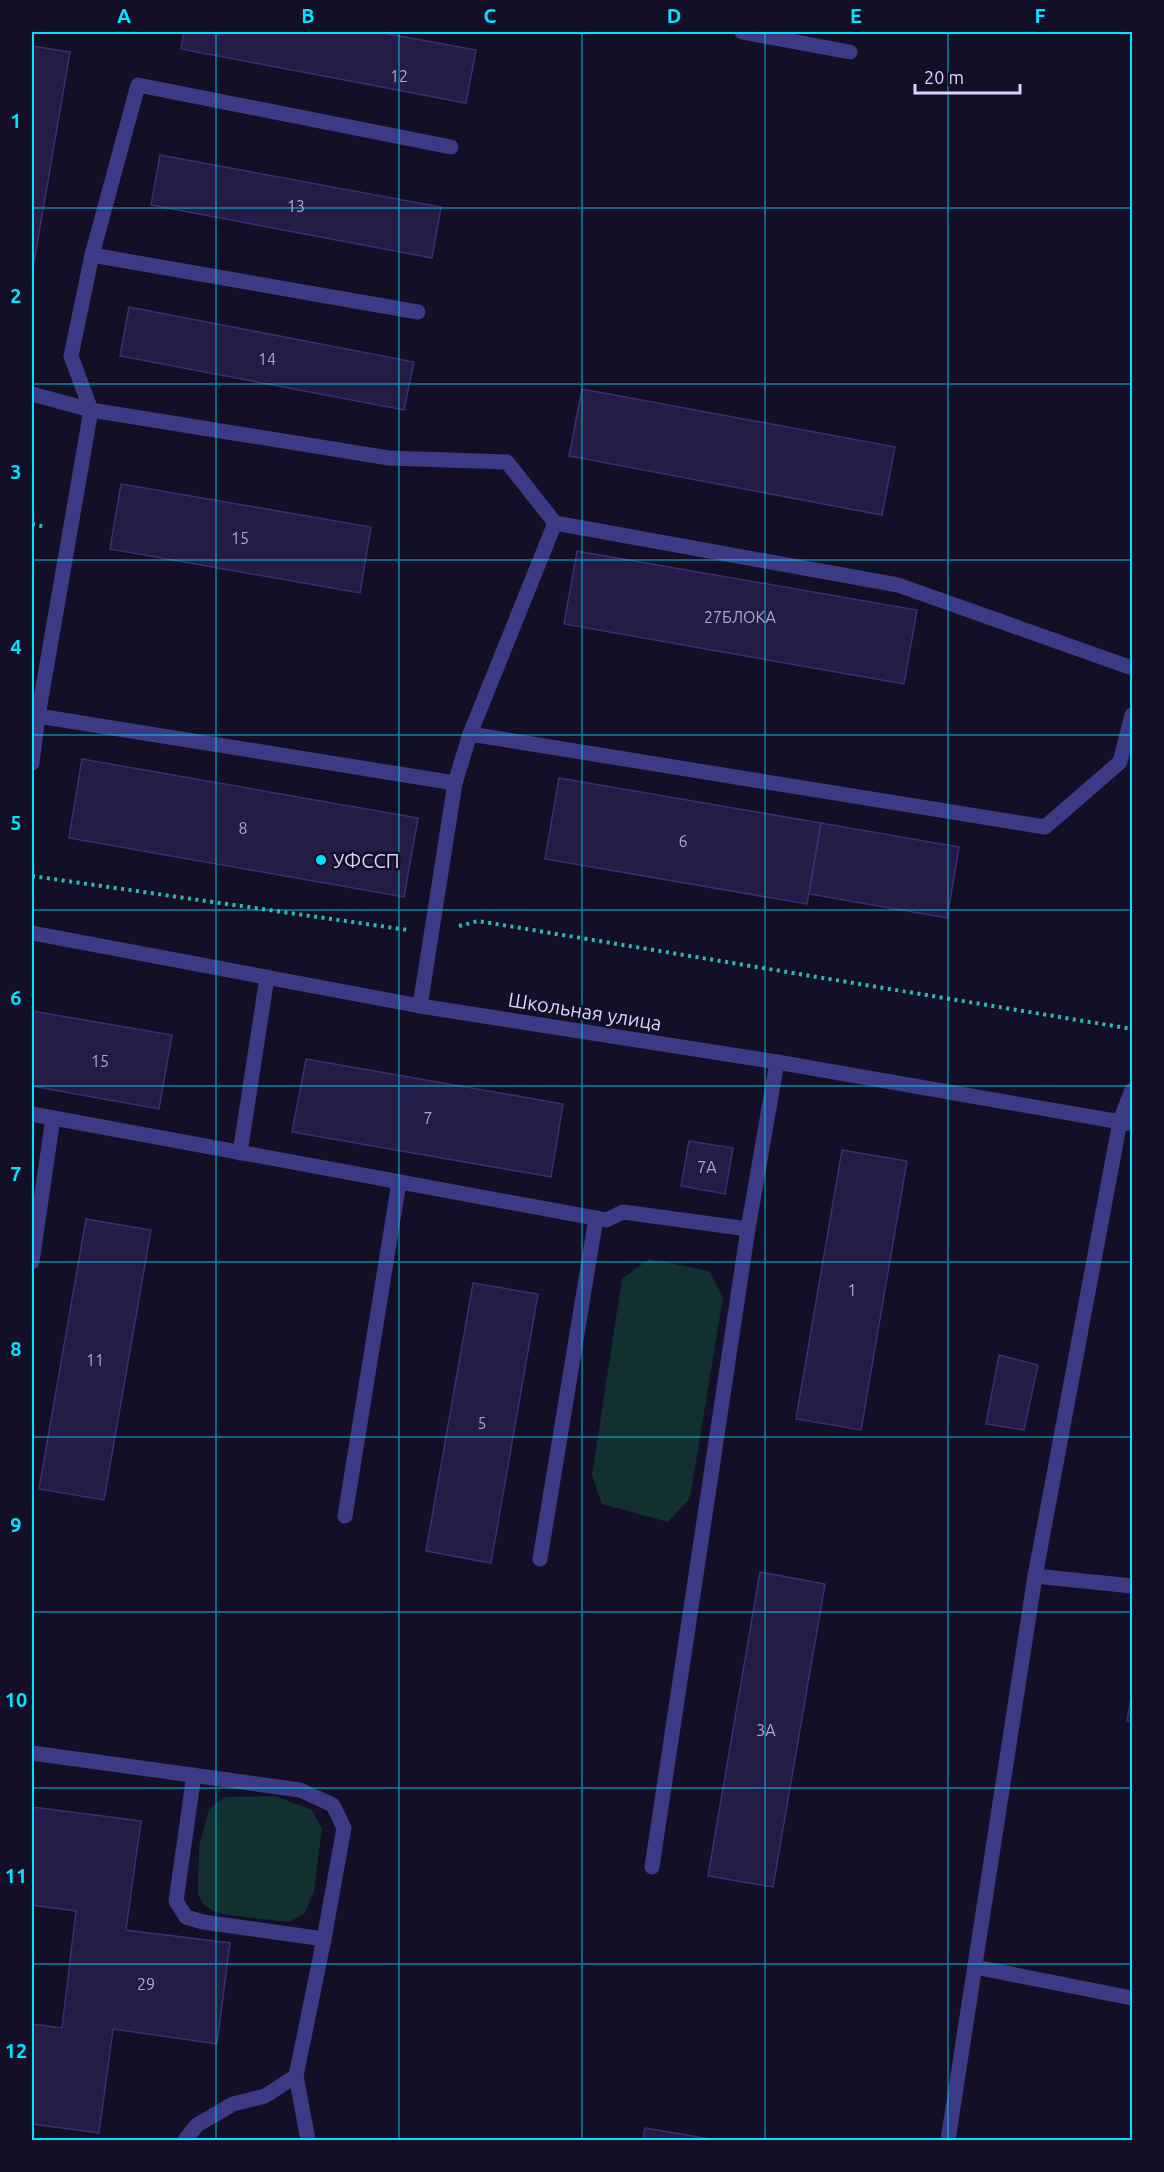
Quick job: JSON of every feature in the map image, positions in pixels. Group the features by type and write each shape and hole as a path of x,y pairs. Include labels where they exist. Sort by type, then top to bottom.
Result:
{"street":[{"path":"742,32 850,52"},
{"path":"32,764 35,716 91,410 71,356 92,255 138,85 451,147"},
{"path":"92,255 418,312"},
{"path":"32,394 91,410 388,458 507,462 555,523 898,585 1132,668"},
{"path":"420,1006 455,783 471,734 555,523"},
{"path":"471,734 1045,827 1120,762 1132,715"},
{"path":"35,716 455,783"},
{"name":"Школьная улица","path":"32,933 420,1006 777,1062 1126,1122"},
{"path":"240,1153 267,977"},
{"path":"652,1868 748,1229 777,1062"},
{"path":"948,2140 1035,1576 1132,1090"},
{"path":"32,1114 606,1220 623,1212 748,1229"},
{"path":"32,1262 53,1118"},
{"path":"345,1516 399,1182"},
{"path":"540,1559 596,1218"},
{"path":"1035,1576 1132,1586"},
{"path":"32,1752 300,1790 333,1805 344,1828 296,2076 308,2140"},
{"path":"194,1775 176,1901 186,1917 202,1922 324,1939"},
{"path":"975,1967 1132,1998"},
{"path":"185,2140 197,2125 233,2104 265,2096 296,2076"}],"path":[{"path":"32,876 432,933 478,921 1132,1029"}],"green space":[{"path":"649,1259 709,1271 723,1297 690,1498 668,1522 602,1504 592,1475 622,1279"},
{"path":"275,1796 312,1810 322,1828 314,1891 305,1913 289,1922 227,1915 213,1911 203,1904 198,1893 199,1847 209,1809 225,1797"}],"building":[{"path":"184,32 378,32 476,50 466,103 181,49"},
{"path":"32,46 70,52 32,274"},
{"path":"160,155 441,207 432,258 151,205"},
{"path":"129,307 414,362 404,410 120,356"},
{"path":"582,389 895,447 882,515 569,456"},
{"path":"121,484 371,527 360,593 110,549"},
{"path":"577,551 917,610 904,684 564,624"},
{"path":"82,759 418,818 404,897 69,838"},
{"path":"559,778 821,823 807,904 545,859"},
{"path":"821,823 959,847 947,918 809,894"},
{"path":"32,1011 172,1035 159,1109 32,1086"},
{"path":"306,1059 563,1104 551,1177 292,1132"},
{"path":"689,1141 733,1148 725,1194 681,1186"},
{"path":"842,1150 907,1161 861,1430 796,1419"},
{"path":"86,1219 151,1230 104,1500 39,1489"},
{"path":"473,1283 538,1294 491,1563 426,1551"},
{"path":"999,1355 1038,1365 1024,1430 986,1424"},
{"path":"760,1572 825,1584 773,1887 708,1876"},
{"path":"1132,1692 1132,1722 1127,1721"},
{"path":"32,1807 141,1821 126,1930 230,1943 217,2044 113,2029 99,2133 32,2124 32,2024 62,2028 76,1911 32,1905"},
{"path":"645,2128 716,2140 643,2140"}],"place":[{"name":"УФССП","path":"321,860"}]}
